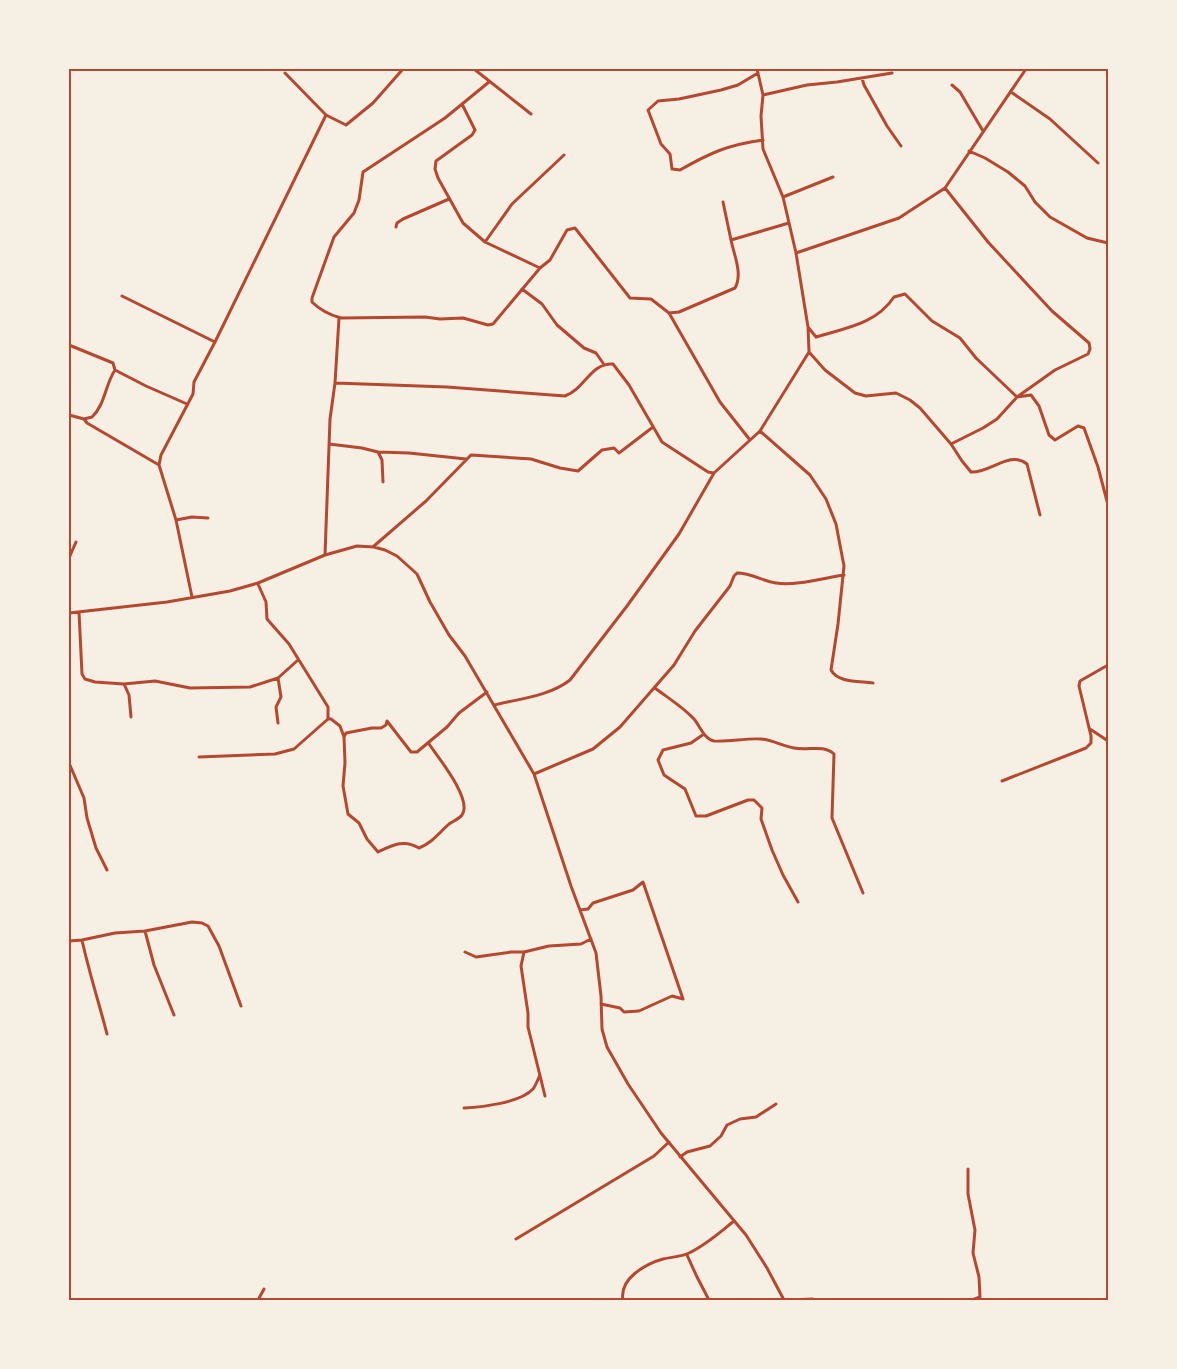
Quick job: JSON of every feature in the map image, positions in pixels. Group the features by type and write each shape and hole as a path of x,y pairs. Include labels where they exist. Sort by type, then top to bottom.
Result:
{"street":[{"path":"285,74 326,115 346,125 373,103 403,69"},
{"path":"474,69 531,114"},
{"path":"796,253 899,218 945,188 1026,69"},
{"path":"494,705 552,690 570,680 679,534 714,473 760,431 809,352 808,327 796,253 783,197 763,148 763,140 761,116 763,95 758,71 738,85 679,99 658,101 648,110 661,144 670,154 672,169 680,170 723,148 763,140"},
{"path":"763,95 807,85 892,74"},
{"path":"862,78 887,126 901,146"},
{"path":"490,82 445,118 363,172 359,200 354,213 334,237 312,302 338,318 463,318 488,325 493,324 540,268 550,260 568,230 575,228 630,298 651,299 669,313 720,402 750,440"},
{"path":"952,85 960,92 984,131"},
{"path":"1011,92 1050,119 1098,163"},
{"path":"462,104 475,130 472,135 436,161 438,178 463,223 485,242 540,268"},
{"path":"192,597 176,520 159,465 161,455 193,394 194,382 326,115"},
{"path":"969,151 1008,172 1025,186 1035,202 1050,217 1087,238 1108,243"},
{"path":"485,242 512,204 564,155"},
{"path":"783,197 833,177"},
{"path":"945,188 988,242 1052,311 1089,343 1090,349 1088,354 1055,370 1017,397 997,418 983,428 952,444"},
{"path":"396,227 397,223 403,219 449,199"},
{"path":"669,313 679,312 735,288 738,275 723,202"},
{"path":"731,240 789,223"},
{"path":"522,289 542,304 557,325 584,348 596,353 603,363"},
{"path":"808,327 816,337 867,322 888,306 894,297 905,294 932,321 960,338 976,358 1017,397"},
{"path":"122,296 215,342"},
{"path":"325,555 330,419 335,383 338,318"},
{"path":"69,345 113,363 115,370 106,386 102,403 92,417 84,419"},
{"path":"809,352 825,370 855,392 866,396 896,393 910,400 920,408 952,444 971,472 978,472 1013,458 1022,460 1027,464 1040,515"},
{"path":"335,383 447,387 565,396 579,388 596,368 603,363 613,364 621,373 662,442 708,472 714,473"},
{"path":"115,370 187,404"},
{"path":"1017,397 1031,395 1039,406 1049,436 1055,440 1078,426 1084,428 1108,505"},
{"path":"69,414 84,419 87,423 159,465"},
{"path":"374,546 426,501 472,455 531,458 560,468 578,471 602,450 614,448 619,453 653,426"},
{"path":"760,431 810,476 826,499 836,524 844,575 831,670 834,676 840,678 873,683"},
{"path":"329,444 378,452 466,459"},
{"path":"378,452 382,460 383,482"},
{"path":"176,520 192,517 208,518"},
{"path":"69,558 76,542"},
{"path":"69,613 167,602 230,591 258,584 325,555 357,546 374,546 396,556 417,574 430,602 487,692 534,774 596,953 602,1029 607,1047 628,1084 680,1157 746,1235 784,1300"},
{"path":"534,774 592,749 620,727 674,665 695,631 730,586 737,573 746,573 776,583 792,583 844,575"},
{"path":"200,757 275,754 294,748 328,719 328,707 289,644 267,619 266,602 258,584"},
{"path":"79,612 82,674 85,679 95,682 124,684 155,681 190,688 250,686 278,678 298,660"},
{"path":"1002,781 1086,748 1091,743 1079,686 1080,681 1108,665"},
{"path":"278,678 281,697 276,707 278,723"},
{"path":"124,684 129,695 131,717"},
{"path":"655,688 694,719 704,734 712,740 737,741 760,739 776,742 791,748 824,748 830,750 834,754 832,818 863,893"},
{"path":"344,737 346,733 368,728 381,728 386,725 387,721 411,752 417,752 429,744 459,714 487,692"},
{"path":"328,719 332,719 340,726 344,737 345,763 343,786 348,814 359,823 367,839 378,852 403,843 411,843 419,848 428,845 452,822 462,816 464,809 463,798 429,744"},
{"path":"1089,728 1108,741"},
{"path":"704,734 691,743 663,750 658,760 664,775 685,789 696,816 706,816 748,800 754,800 762,808 761,818 772,850 798,902"},
{"path":"69,763 84,798 87,819 96,848 107,870"},
{"path":"580,910 588,909 593,902 633,890 642,882 683,999 672,996 639,1011 624,1012 620,1008 601,1004"},
{"path":"69,941 202,922 208,926 219,946 241,1006"},
{"path":"145,931 154,965 174,1015"},
{"path":"465,952 476,957 524,952 549,946 581,944 591,939"},
{"path":"82,940 87,966 107,1034"},
{"path":"524,952 521,966 528,1013 528,1027 545,1096"},
{"path":"464,1108 485,1107 519,1098 532,1090 540,1074"},
{"path":"680,1157 687,1152 710,1146 727,1126 740,1119 756,1116 776,1104"},
{"path":"516,1239 654,1156 669,1142"},
{"path":"968,1169 968,1194 975,1230 973,1253 979,1277 980,1297 972,1300"},
{"path":"622,1300 621,1293 629,1279 640,1269 662,1259 687,1255 707,1243 734,1221"},
{"path":"687,1255 710,1300"},
{"path":"258,1300 264,1289"},
{"path":"794,1300 815,1300"}]}
